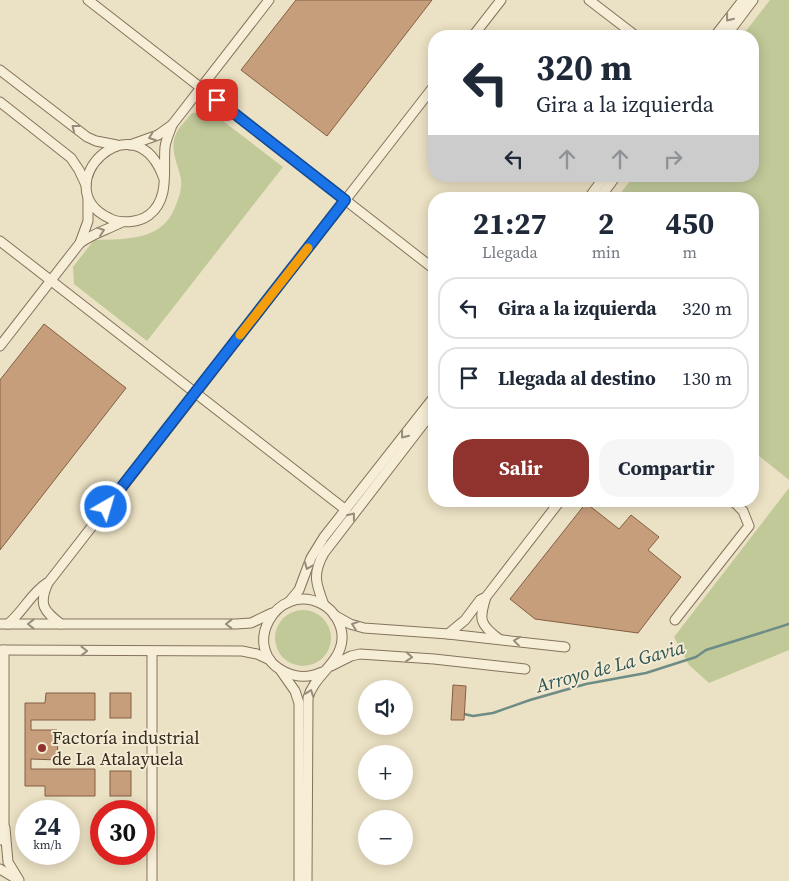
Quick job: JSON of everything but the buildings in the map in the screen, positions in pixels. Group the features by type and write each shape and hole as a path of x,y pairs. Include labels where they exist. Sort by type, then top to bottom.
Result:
{"street":[{"path":"130,145 158,135 172,125 269,0"},
{"path":"478,30 501,0"},
{"path":"589,0 628,30"},
{"path":"719,30 743,0"},
{"path":"731,30 754,0"},
{"path":"91,1 428,264"},
{"path":"0,70 90,139 130,145 152,155 159,165 164,179"},
{"path":"62,624 51,617 44,608 42,599 48,583 428,94"},
{"path":"0,102 71,158 86,185 88,198 88,221 80,243 0,346"},
{"path":"88,198 101,215 112,220 122,222 136,221 148,215 161,199 164,189 165,147 172,125"},
{"path":"86,185 89,172 100,155 109,148 120,145"},
{"path":"80,243 96,232 122,222"},
{"path":"0,241 346,510"},
{"path":"4,624 236,624 251,623 275,612 289,602 299,590 311,558 318,546 428,405"},
{"path":"428,418 324,553 316,572 317,585 324,605 333,614 357,627 448,634 565,647"},
{"path":"499,639 488,631 482,623 481,612 486,597 555,507"},
{"path":"675,620 749,526 738,507"},
{"path":"4,624 23,610 40,588 48,583"},
{"path":"448,634 458,628 480,600 486,597"},
{"path":"289,602 306,600 324,605"},
{"path":"270,660 265,648 265,630 275,612"},
{"path":"307,881 307,705 312,687 336,658 342,639 333,614"},
{"path":"0,840 4,826 2,650 242,651 270,660 281,670 295,691 299,703 299,881"},
{"path":"152,651 152,881"},
{"path":"281,670 302,677 313,676 351,656 360,654 434,659 525,669"},
{"path":"4,826 7,834 8,862 19,881"},
{"path":"0,869 19,881"}],"green space":[{"path":"770,0 789,0 789,480 759,456 759,192 621,192 629,182 759,182 759,30 747,30"},
{"path":"210,111 283,167 147,341 74,284 73,267 94,240 132,238 155,231 164,224 171,215 181,188 181,179 173,145 176,134 192,113"},
{"path":"789,488 789,650 709,683 689,665 674,637"},
{"path":"303,610 318,615 326,623 331,638 326,653 318,661 303,666 288,661 280,653 275,638 280,623 288,615"}],"waterway":[{"name":"Arroyo de La Gavia","path":"464,714 473,716 493,713 586,684 646,673 696,657 706,650 789,624"}],"slow traffic":[{"path":"240,335 308,248"}],"place":[{"name":"Factoría industrial de La Atalayuela","path":"42,748"}],"route":[{"path":"106,507 345,200 217,100"}]}
